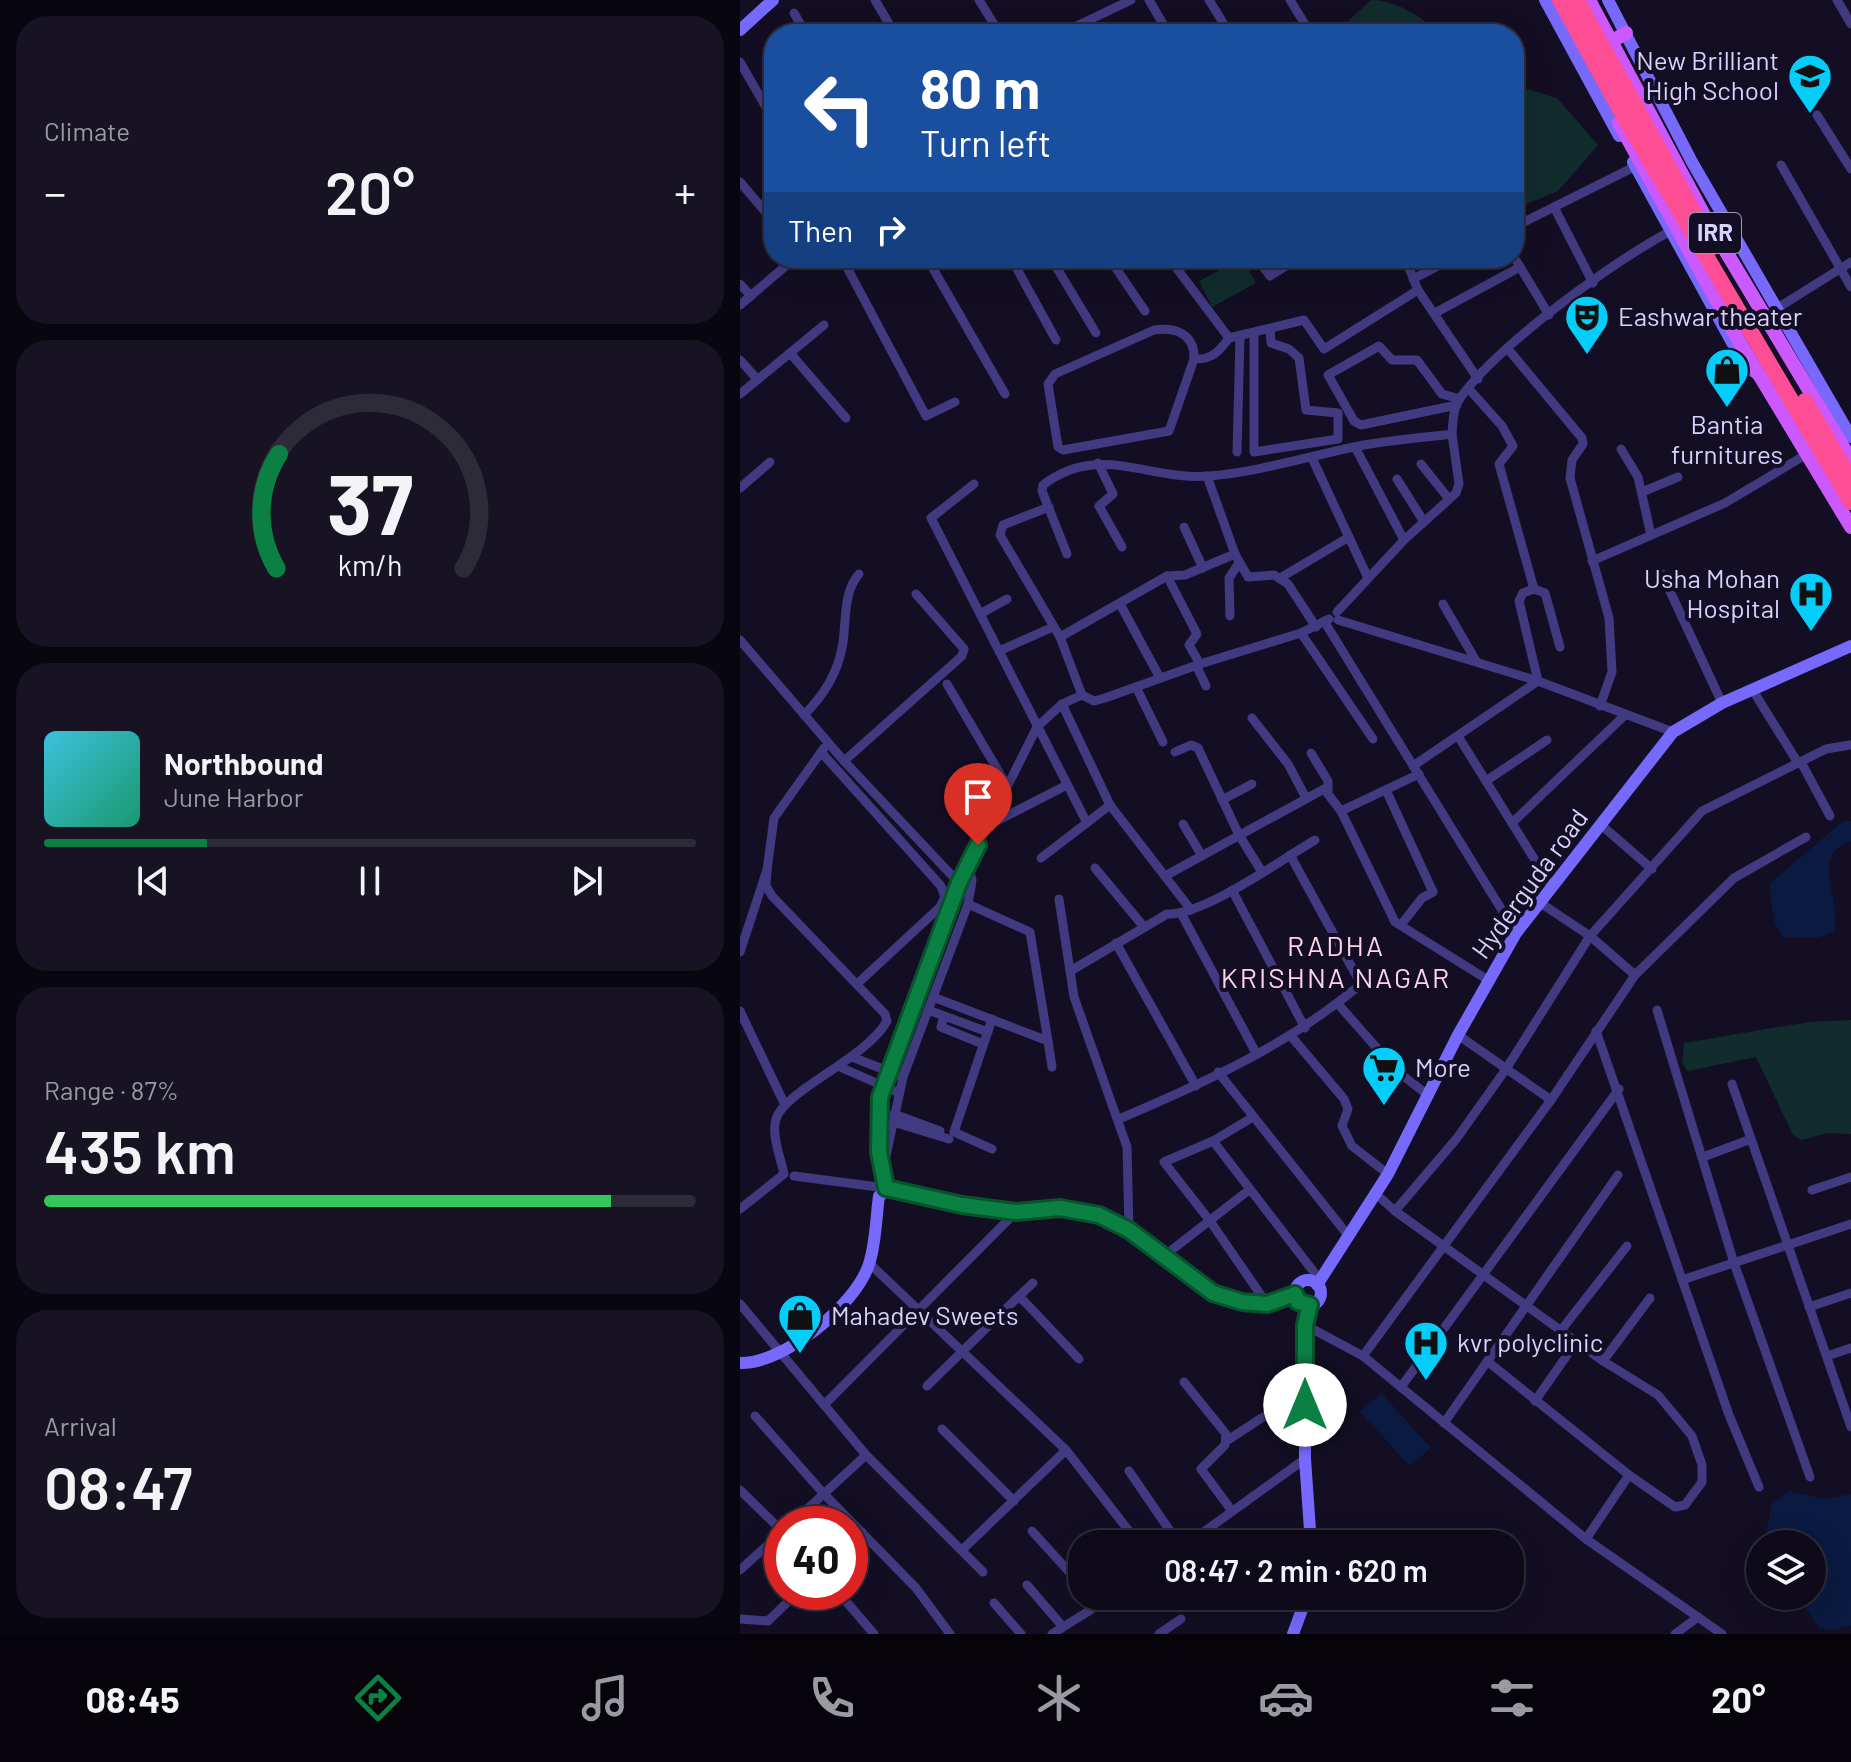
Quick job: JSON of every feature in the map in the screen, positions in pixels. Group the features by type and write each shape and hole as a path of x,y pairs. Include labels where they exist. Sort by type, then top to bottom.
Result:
{"highway":[{"path":"1560,0 1623,115 1851,502"},
{"path":"1577,0 1712,245 1851,480"}],"main road":[{"name":"IRR","path":"1551,0 1673,230 1851,527"},
{"name":"IRR","path":"1589,0 1704,215 1851,460"},
{"path":"1612,41 1626,33"}],"street":[{"path":"740,30 773,0"},
{"path":"875,0 889,24"},
{"path":"979,0 994,24"},
{"path":"1081,24 1131,0"},
{"path":"1149,0 1163,24"},
{"path":"1209,0 1224,24"},
{"path":"1290,0 1305,24"},
{"path":"1524,222 1638,165 1545,0"},
{"path":"1608,0 1692,162 1851,437"},
{"path":"1837,0 1851,24"},
{"path":"794,13 800,24"},
{"path":"740,62 764,104"},
{"path":"1817,115 1851,169"},
{"path":"1781,165 1851,287"},
{"path":"740,182 764,210"},
{"path":"1554,207 1593,283"},
{"path":"1458,402 1442,394 1420,362 1392,360 1379,346 1328,375 1354,421 1361,425 1458,402 1508,349 1549,315 1673,230 1704,215"},
{"path":"1776,309 1851,262"},
{"path":"740,305 783,268"},
{"path":"847,268 926,416 955,402"},
{"path":"933,268 1005,394"},
{"path":"1016,268 1056,340"},
{"path":"1057,268 1096,333"},
{"path":"1116,268 1145,311"},
{"path":"1176,268 1229,338"},
{"path":"1264,268 1270,276 1283,268"},
{"path":"1409,268 1418,290 1478,379"},
{"path":"1413,279 1434,268"},
{"path":"1435,313 1518,268"},
{"path":"1521,268 1549,315"},
{"path":"740,284 751,296"},
{"path":"1194,359 1205,360 1229,338 1304,320 1324,349 1418,290"},
{"path":"740,394 824,325"},
{"path":"1172,327 1181,331 1189,342 1194,359 1169,431 1063,450 1058,447 1048,384 1055,374 1154,330 1172,327"},
{"path":"1262,331 1254,452 1338,439 1338,413 1306,410 1299,358 1289,349 1263,345"},
{"path":"1262,331 1263,345"},
{"path":"1237,452 1240,337"},
{"path":"1508,349 1582,438 1583,444 1572,460 1570,478 1609,618 1613,658 1612,672 1600,706"},
{"path":"790,353 846,418"},
{"path":"740,360 757,379"},
{"path":"1469,389 1511,442 1510,452 1499,464 1534,589"},
{"path":"1445,407 1448,395"},
{"path":"1049,507 1003,525 999,531 1060,637 1082,695 1094,701 1198,664 1301,633 1329,620 1404,540 1449,499 1459,484 1452,434 1458,402"},
{"path":"1067,554 1043,485 1076,467 1098,463 1207,476 1312,458 1355,447 1452,434"},
{"path":"1355,447 1404,540"},
{"path":"1621,449 1638,477 1651,535"},
{"path":"1592,561 1725,503 1807,454"},
{"path":"1312,458 1368,578"},
{"path":"740,488 770,462"},
{"path":"1098,463 1113,493 1099,506 1122,547"},
{"path":"1421,464 1449,499"},
{"path":"1207,476 1237,559 1250,578 1259,574 1280,578 1300,600 1329,620 1538,681 1673,732"},
{"path":"1642,492 1678,477"},
{"path":"1397,479 1424,522"},
{"path":"974,484 933,513 931,518 1087,823"},
{"path":"1184,527 1203,568"},
{"path":"1280,578 1349,537"},
{"path":"1060,637 1167,576 1237,559"},
{"path":"1230,616 1229,578 1237,559"},
{"path":"804,715 829,686 841,653 851,583 859,574"},
{"path":"1662,574 1722,703"},
{"path":"1167,576 1197,634 1189,645 1206,686"},
{"path":"1538,681 1519,601 1523,593 1534,589 1545,593 1560,647"},
{"path":"844,761 962,656 964,649 916,594"},
{"path":"980,614 1007,599"},
{"path":"1120,604 1160,678"},
{"path":"1443,604 1476,661"},
{"path":"1329,620 1516,933"},
{"path":"999,651 1053,627"},
{"path":"1301,633 1373,739"},
{"path":"740,640 844,761 959,883 971,887"},
{"name":"Hyderguda road","path":"1319,1282 1388,1174 1458,1035 1516,933 1673,732 1722,703 1851,646"},
{"path":"1341,811 1386,790 1538,681"},
{"path":"947,684 1006,784"},
{"path":"1136,687 1163,742"},
{"path":"1752,689 1830,816"},
{"path":"740,1363 750,1363 782,1351 822,1324 854,1294 870,1264 879,1196 886,1188 877,1121 888,1071 959,883 1006,784 1037,727 1062,704 1082,695"},
{"path":"1062,704 1110,805 1165,876 1186,912 1256,1053"},
{"path":"1512,823 1625,715"},
{"path":"1252,718 1288,764 1306,798"},
{"path":"1458,736 1551,886"},
{"path":"1486,781 1547,740"},
{"path":"740,1209 784,1174 775,1128 776,1119 785,1105 840,1067 887,1021 766,886 774,818 828,743"},
{"path":"1175,752 1195,745 1239,835 1262,872"},
{"path":"1395,1211 1457,1138 1506,1069 1590,936 1702,811 1826,749 1850,745"},
{"path":"821,752 941,886 945,897 940,907 857,984"},
{"path":"1311,753 1328,781 1328,791 1341,811 1395,922 1488,980"},
{"path":"1222,800 1252,784"},
{"path":"987,826 1067,785"},
{"path":"1165,876 1321,790 1328,791"},
{"path":"1386,790 1433,892 1422,898 1401,925"},
{"path":"1041,858 1110,805"},
{"path":"1183,824 1202,856"},
{"path":"1600,824 1652,869"},
{"path":"1363,1356 1551,1100 1635,975 1734,878 1806,837"},
{"path":"1072,970 1167,914 1186,912 1232,890 1315,840"},
{"path":"1119,1119 1196,1086 1291,1036 1361,984 1290,855"},
{"path":"946,977 970,905 968,865"},
{"path":"1095,868 1144,927"},
{"path":"740,952 767,870"},
{"path":"1232,890 1305,1028"},
{"path":"1059,899 1082,1024 1127,1147 1129,1230"},
{"path":"1539,902 1590,936 1635,975"},
{"path":"970,905 1030,932 1052,1067"},
{"path":"884,1165 903,1077 966,916"},
{"path":"1116,943 1196,1086"},
{"path":"933,997 1048,1041"},
{"path":"941,1027 954,1004"},
{"path":"1338,1004 1397,1071 1429,1096"},
{"path":"928,1010 988,1032"},
{"path":"1657,1010 1734,1263 1810,1477"},
{"path":"740,1011 785,1105"},
{"path":"992,1019 954,1132 992,1149"},
{"path":"924,1021 983,1044"},
{"path":"1596,1031 1619,1089 1729,1415 1759,1487"},
{"path":"1458,1035 1551,1100"},
{"path":"1291,1036 1344,1099 1348,1109 1342,1126 1352,1146 1388,1174"},
{"path":"852,1057 903,1077"},
{"path":"840,1067 899,1093"},
{"path":"1218,1072 1347,1234"},
{"path":"1732,1084 1848,1411 1851,1427"},
{"path":"1401,1387 1619,1089"},
{"path":"1253,1117 1213,1141 1164,1162 1210,1221 1267,1304"},
{"path":"894,1118 946,1136"},
{"path":"1703,1157 1751,1139"},
{"path":"1213,1141 1319,1282 1320,1297 1310,1305 1305,1325 1305,1459 1309,1530"},
{"path":"1444,1423 1618,1175"},
{"path":"794,1176 886,1188 962,1205 1016,1212 1060,1208 1099,1215 1129,1230 1213,1293 1242,1302 1267,1304 1295,1294 1303,1281 1319,1282"},
{"path":"1812,1190 1851,1177"},
{"path":"1164,1256 1249,1190"},
{"path":"1376,1194 1395,1211 1603,1361 1658,1395 1692,1436 1704,1474 1702,1482 1681,1509 1629,1475 1487,1361"},
{"path":"824,1405 921,1311 1016,1212"},
{"path":"1682,1280 1788,1242 1851,1224"},
{"path":"1562,1329 1627,1246"},
{"path":"870,1264 1066,1450 1128,1530"},
{"path":"927,1386 1033,1283"},
{"path":"1809,1307 1851,1293"},
{"path":"1295,1294 1298,1302 1310,1305"},
{"path":"1017,1298 1023,1300 1079,1359"},
{"path":"1603,1361 1650,1298"},
{"path":"740,1304 866,1455 983,1572"},
{"path":"1305,1325 1363,1356 1586,1539 1722,1634"},
{"path":"1535,1401 1577,1341"},
{"path":"1827,1356 1851,1348"},
{"path":"1184,1382 1228,1440"},
{"path":"755,1416 836,1506"},
{"path":"1232,1511 1201,1469 1228,1440 1263,1417"},
{"path":"942,1429 1014,1501"},
{"path":"962,1550 1066,1450"},
{"path":"811,1506 866,1455"},
{"path":"1206,1530 1305,1459"},
{"path":"1129,1471 1169,1530"},
{"path":"1586,1539 1629,1475"},
{"path":"740,1490 764,1513"},
{"path":"1032,1531 1068,1571"},
{"path":"868,1538 916,1588 946,1632"},
{"path":"741,1566 764,1546"},
{"path":"1027,1585 1063,1627"},
{"path":"994,1603 1021,1634"},
{"path":"740,1619 768,1621 779,1610"},
{"path":"853,1610 874,1634"},
{"path":"1052,1634 1090,1610"},
{"path":"1293,1634 1302,1610"},
{"path":"1675,1634 1698,1617"},
{"path":"1159,1634 1181,1619"}],"green space":[{"path":"1371,0 1390,3 1428,24 1345,24"},
{"path":"1524,88 1557,98 1598,145 1558,191 1524,205"},
{"path":"1223,268 1248,268 1256,283 1212,307 1199,281"},
{"path":"1851,1020 1851,1134 1827,1133 1802,1140 1793,1135 1756,1057 1687,1071 1682,1062 1684,1043 1809,1022"}],"water":[{"path":"1843,821 1851,821 1851,841 1838,848 1831,858 1829,869 1835,907 1834,932 1816,938 1783,938 1774,921 1769,884"},
{"path":"1381,1393 1431,1448 1410,1466 1360,1412"},
{"path":"1789,1491 1824,1499 1851,1494 1851,1626 1832,1630 1819,1628 1807,1610 1826,1610 1826,1530 1767,1530 1772,1504"}],"place":[{"name":"New Brilliant High School","path":"1810,115"},
{"name":"Eashwar theater","path":"1587,356"},
{"name":"Bantia furnitures","path":"1727,409"},
{"name":"Usha Mohan Hospital","path":"1811,633"},
{"name":"More","path":"1384,1107"},
{"name":"Mahadev Sweets","path":"800,1355"},
{"name":"kvr polyclinic","path":"1426,1382"}],"district":[{"name":"RADHA KRISHNA NAGAR","path":"1336,962"}],"route":[{"path":"978,845 959,883 880,1097 877,1121 879,1152 884,1165 886,1188 893,1187 962,1205 1016,1212 1060,1208 1099,1215 1129,1230 1213,1293 1242,1302 1267,1304 1295,1294 1298,1302 1310,1305 1305,1325 1305,1405"}]}
